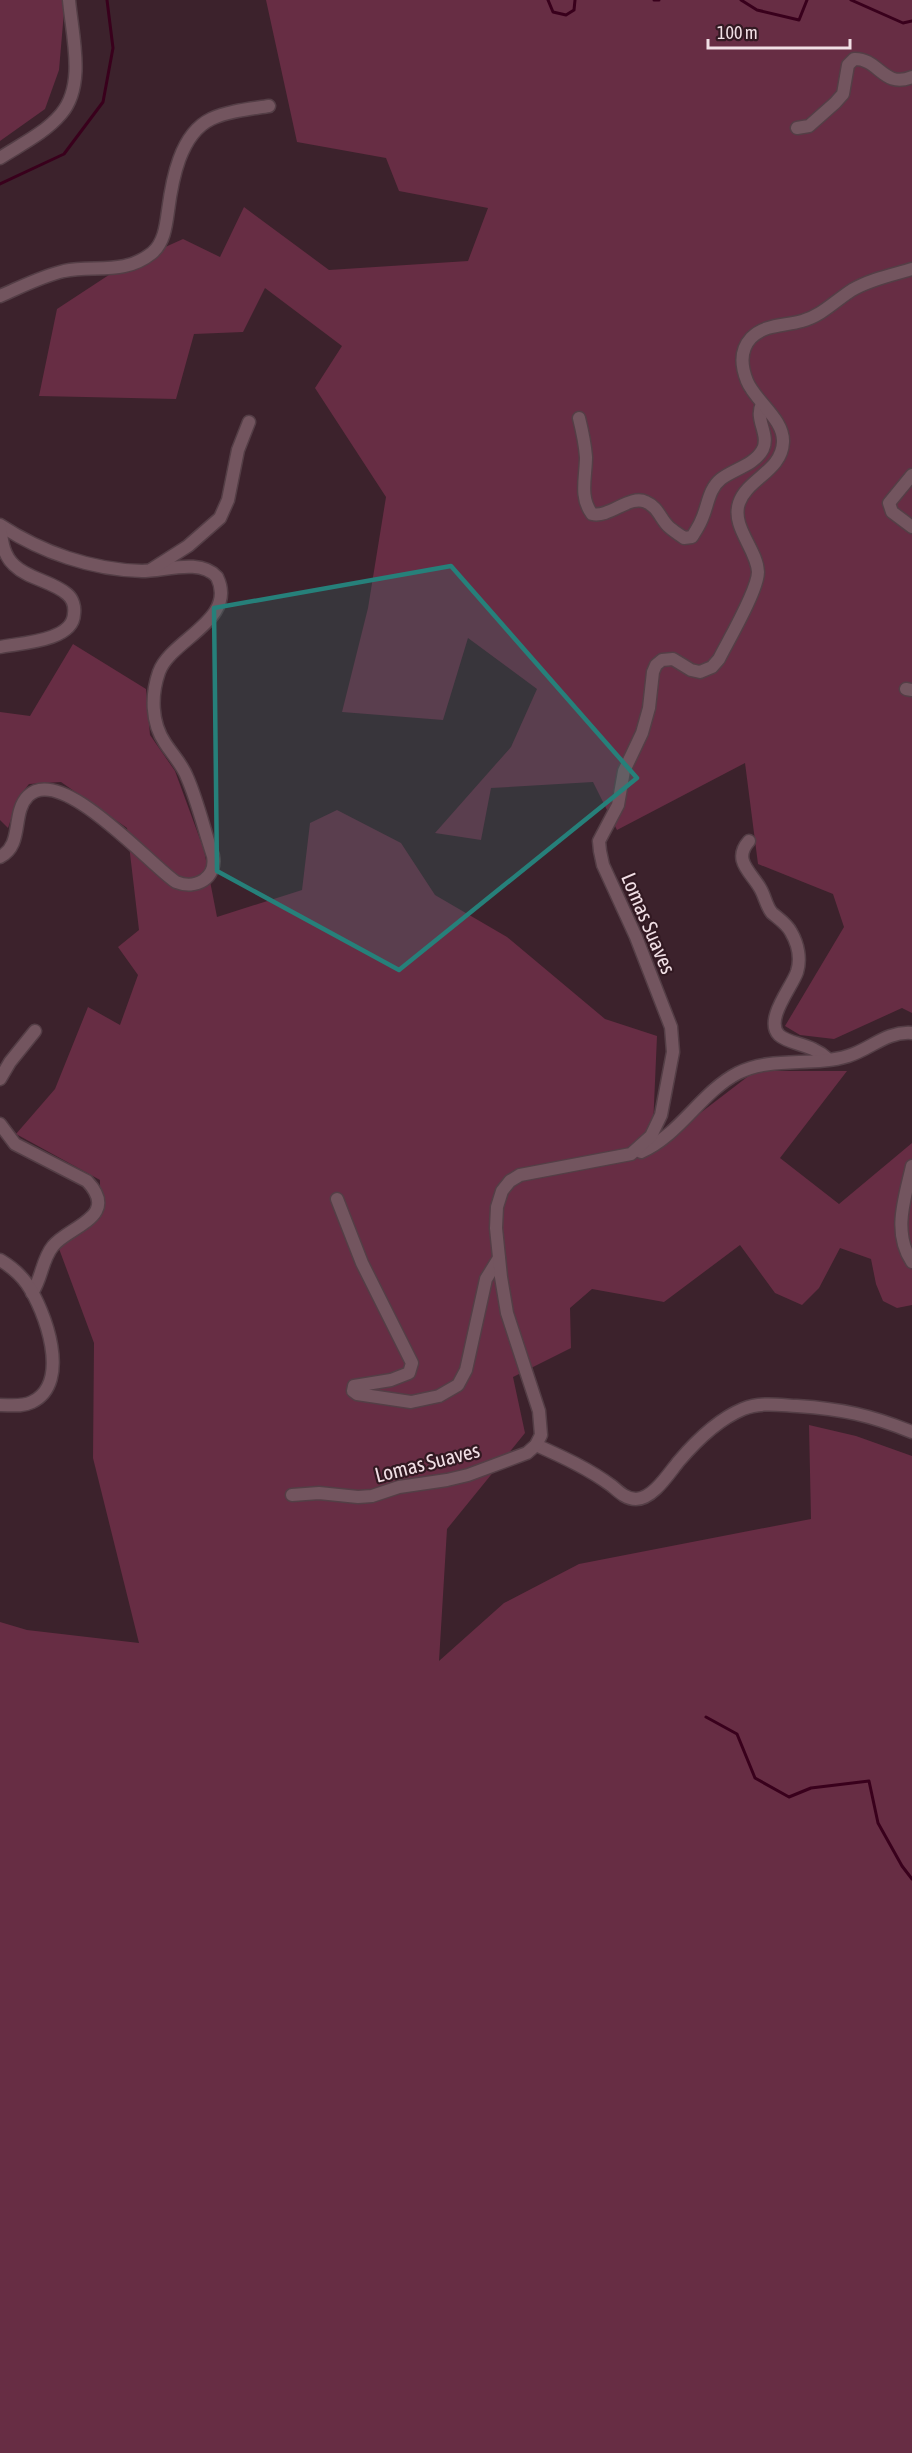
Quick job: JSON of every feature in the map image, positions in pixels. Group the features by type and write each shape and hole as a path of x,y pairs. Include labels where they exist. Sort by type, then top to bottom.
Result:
{"street":[{"path":"0,158 49,125 63,112 70,99 75,65 69,0"},
{"path":"796,129 809,126 836,103 843,94 848,65 854,59 864,59 886,76 896,80 912,77"},
{"path":"0,296 57,273 121,268 150,255 162,236 173,182 192,135 204,123 218,116 269,106"},
{"name":"Lomas Suaves","path":"632,1154 651,1136 662,1116 672,1060 673,1037 636,937 603,865 599,841 618,805 624,771 642,733 649,708 654,668 659,662 669,658 696,671 704,671 712,667 756,581 757,566 738,518 738,505 744,494 773,465 783,445 781,430 749,387 743,369 744,350 750,340 765,329 808,319 862,285 912,269"},
{"path":"889,275 912,280"},
{"path":"579,418 586,453 585,503 592,514 599,515 634,501 644,500 656,508 667,525 684,538 692,537 701,521 711,490 721,479 758,457 764,448 764,436 758,411 762,404"},
{"path":"148,571 188,546 220,518 228,500 238,450 249,422"},
{"path":"912,475 890,503 891,512 912,527"},
{"path":"0,526 31,545 60,555 112,567 148,571 202,568 214,574 220,586 219,603 212,615 201,628 170,654 162,665 155,686 153,704 155,721 161,736 182,766 190,785 214,860 212,872 205,880 196,884 186,885 176,882 74,798 50,790 34,791 25,800 13,844 8,852 0,857"},
{"path":"0,526 8,559 16,567 66,593 73,601 75,612 73,624 65,631 46,639 0,647"},
{"path":"749,840 742,853 745,868 759,885 770,911 788,926 799,953 797,972 774,1021 776,1030 780,1036 816,1049 828,1059"},
{"path":"0,1079 10,1062 35,1031"},
{"path":"912,1033 893,1034 848,1056 774,1064 738,1074 723,1084 656,1144 632,1154 520,1175 510,1181 502,1191 497,1207 496,1228 507,1313 539,1411 541,1435 536,1445 592,1472 624,1496 637,1499 649,1495 686,1453 718,1425 750,1407 775,1404 843,1410 869,1416 912,1432"},
{"path":"0,1124 15,1144 87,1181 97,1200 96,1210 91,1219 57,1242 49,1251 41,1276 32,1293"},
{"path":"912,1166 900,1228 904,1248 912,1262"},
{"path":"337,1199 362,1263 412,1363 409,1373 400,1378 354,1386 353,1391 357,1394 411,1402 439,1396 458,1385 466,1370 486,1279 499,1258"},
{"path":"0,1260 22,1277 48,1328 52,1343 50,1376 42,1394 33,1402 0,1405"},
{"name":"Lomas Suaves","path":"292,1495 318,1493 372,1496 399,1487 447,1480 468,1474 527,1453 536,1445"}],"highlighted area":[{"path":"451,566 637,778 399,970 217,871 214,608"}],"shaded area":[{"path":"0,0 65,0 59,70 45,109 0,141"},
{"path":"266,0 912,0 912,1013 902,1008 834,1039 800,1035 785,1026 844,927 833,894 758,864 745,763 617,830 593,782 491,788 481,840 435,833 511,747 537,689 468,638 443,720 342,712 368,608 386,497 315,388 342,346 265,288 243,332 194,334 176,399 39,396 57,309 121,267 183,239 220,257 244,207 329,270 468,261 488,208 399,191 386,158 297,142"},
{"path":"73,644 146,689 150,735 175,771 204,850 217,917 302,890 310,823 337,810 401,843 435,895 507,937 605,1019 657,1036 652,1150 755,1071 847,1071 780,1158 839,1204 912,1143 912,1305 897,1308 883,1301 876,1284 871,1259 840,1248 819,1288 802,1305 775,1293 740,1245 664,1302 592,1289 570,1308 571,1348 513,1377 525,1433 447,1529 439,1661 504,1603 579,1564 811,1519 809,1425 856,1436 912,1456 912,2453 0,2453 0,1622 27,1630 139,1643 93,1458 94,1343 58,1246 100,1218 100,1180 16,1134 55,1089 88,1007 120,1025 138,975 118,947 139,930 127,828 61,782 29,784 18,798 8,828 0,820 0,712 30,716"}],"waterway":[{"path":"0,184 64,154 103,102 113,48 107,0"},
{"path":"548,0 553,12 566,15 574,10 575,0"},
{"path":"654,0 659,0"},
{"path":"741,0 757,10 799,20 807,0"},
{"path":"851,0 903,23 912,21"},
{"path":"706,1717 737,1734 755,1778 789,1797 811,1788 869,1781 878,1823 902,1866 912,1879"}]}
